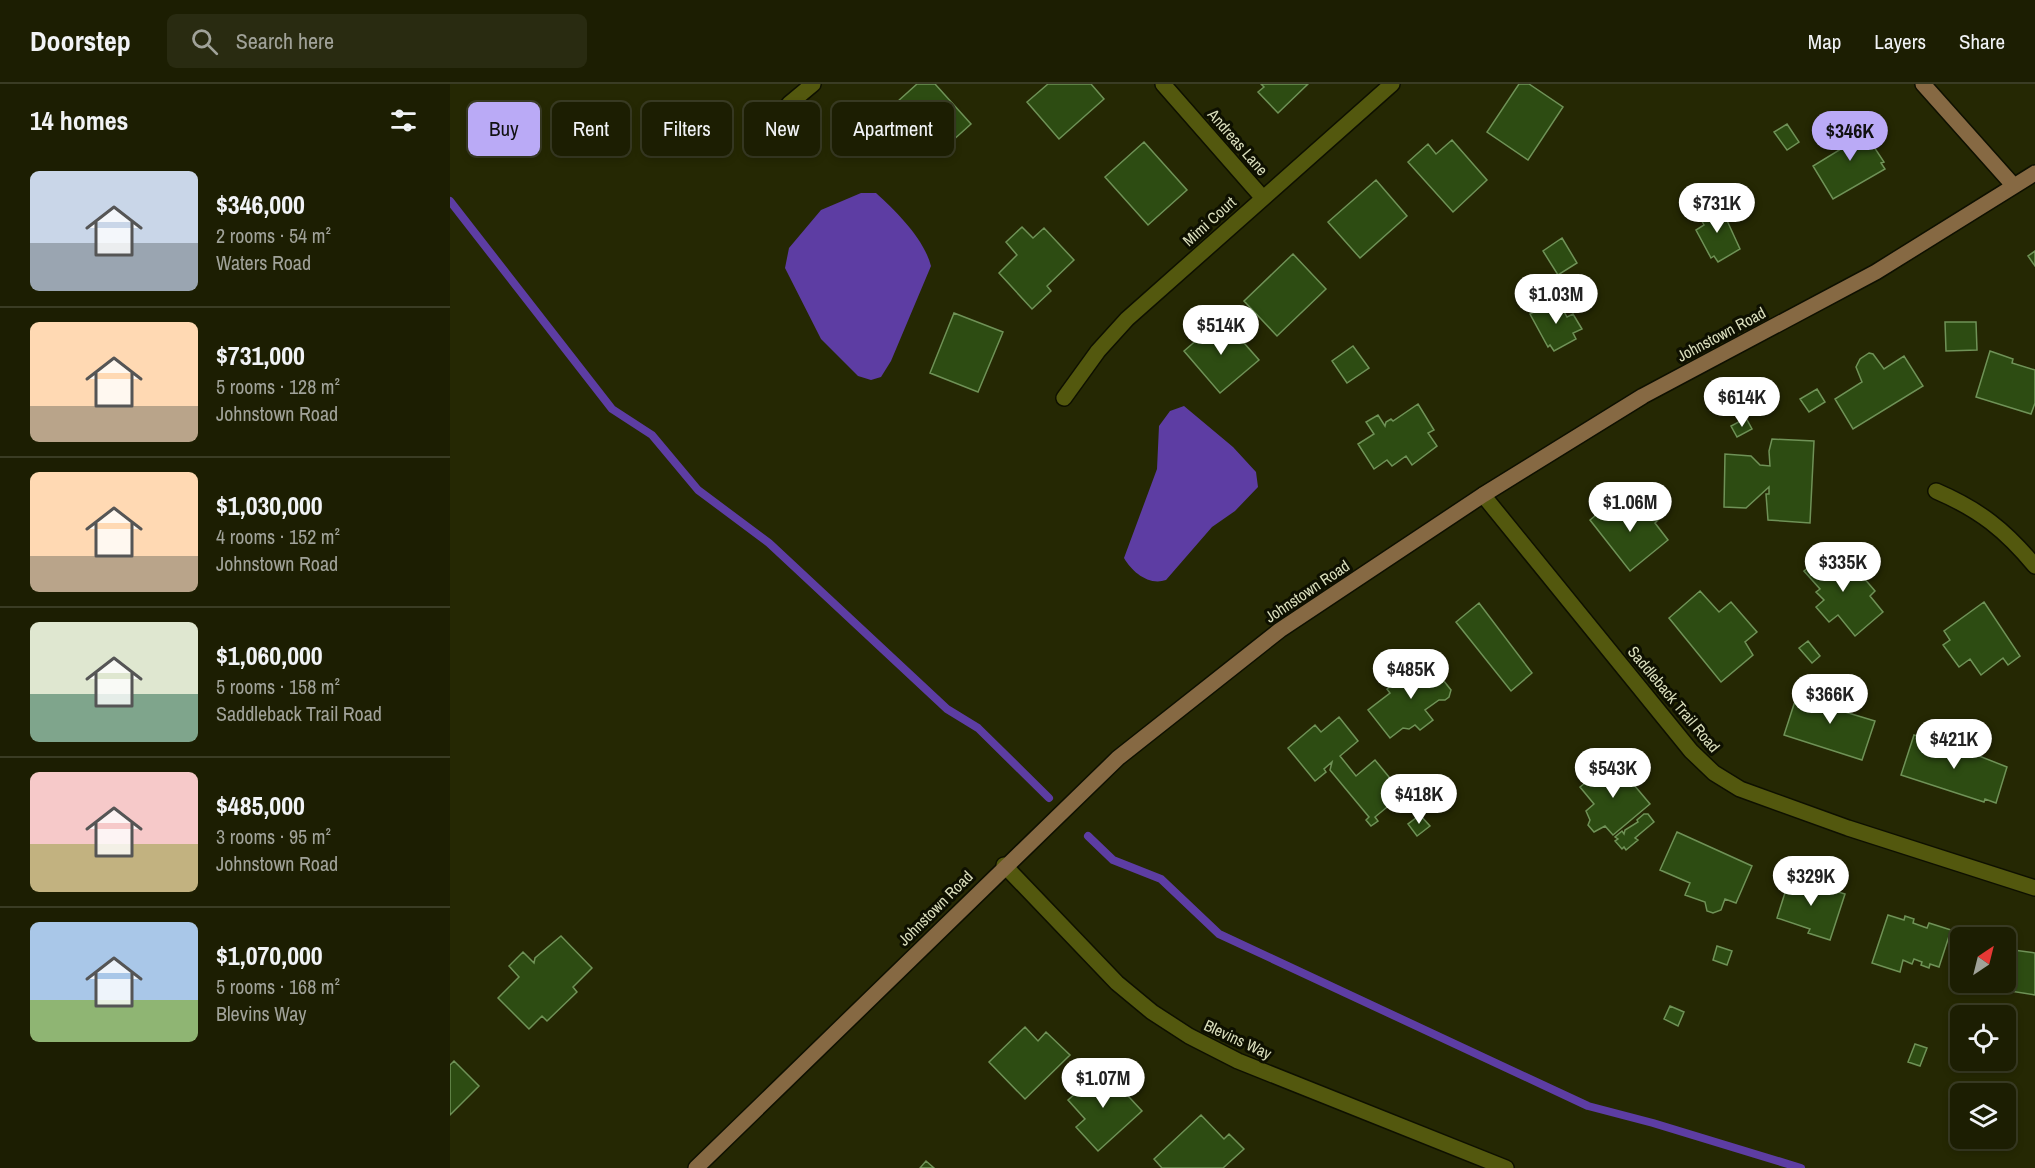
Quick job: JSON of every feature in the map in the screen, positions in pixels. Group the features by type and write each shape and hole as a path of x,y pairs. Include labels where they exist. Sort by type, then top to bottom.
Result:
{"main road":[{"path":"1923,84 2013,185"},
{"name":"Johnstown Road","path":"696,1168 1004,865 1118,758 1280,630 1483,495 1643,396 1875,272 2035,173"}],"street":[{"path":"791,102 813,84"},
{"name":"Andreas Lane","path":"1162,84 1262,197"},
{"name":"Mimi Court","path":"1064,398 1126,319 1392,84"},
{"path":"1936,491 1970,506 2018,546 2035,566"},
{"name":"Saddleback Trail Road","path":"1483,495 1691,751 1714,773 1740,789 1848,828 2035,888"},
{"name":"Blevins Way","path":"1004,865 1117,983 1152,1012 1189,1036 1238,1061 1506,1168"}],"shaded area":[{"path":"861,193 876,193 892,209 916,236 931,266 891,361 881,377 871,380 858,376 821,339 785,268 789,248 821,210"},
{"path":"1184,406 1233,447 1256,472 1258,487 1235,511 1212,527 1166,580 1153,581 1136,573 1124,558 1157,469 1159,426 1170,411"}],"building":[{"path":"917,84 935,84 951,102 897,102"},
{"path":"1048,84 1091,84 1104,99 1059,139 1027,102"},
{"path":"1261,84 1308,84 1278,113 1258,92 1264,87"},
{"path":"1519,84 1529,84 1563,107 1528,160 1487,132"},
{"path":"954,105 971,124 954,139"},
{"path":"1857,121 1884,162 1881,163 1885,169 1833,199 1813,166 1841,149 1833,136"},
{"path":"1787,124 1799,142 1787,150 1774,132"},
{"path":"1452,140 1487,180 1453,212 1408,162 1428,144 1436,154"},
{"path":"1144,142 1187,190 1148,225 1105,177"},
{"path":"1376,180 1407,216 1360,258 1328,222"},
{"path":"1715,204 1722,216 1724,214 1740,249 1718,262 1714,256 1711,258 1696,230 1704,225 1698,214"},
{"path":"1022,227 1033,238 1044,228 1074,260 1047,286 1051,291 1032,309 999,273 1017,255 1006,242"},
{"path":"1562,238 1577,263 1558,275 1543,251"},
{"path":"2035,251 2035,266 2028,256"},
{"path":"1293,254 1326,289 1277,336 1244,301"},
{"path":"1557,299 1567,317 1573,314 1582,329 1573,333 1576,339 1554,351 1550,345 1548,347 1530,314"},
{"path":"954,313 1003,332 978,392 930,373"},
{"path":"1222,318 1259,360 1220,393 1184,351"},
{"path":"1945,322 1976,322 1977,350 1946,351"},
{"path":"1353,346 1369,368 1347,383 1332,361"},
{"path":"1990,351 2013,359 2012,363 2035,370 2035,403 2031,414 1976,397"},
{"path":"1869,353 1873,354 1884,369 1904,356 1923,386 1853,429 1835,399 1862,382 1856,367 1860,359"},
{"path":"1817,389 1825,402 1809,412 1800,399"},
{"path":"1418,404 1434,430 1428,433 1437,446 1412,465 1406,456 1392,466 1387,460 1374,469 1358,444 1374,434 1366,422 1378,415 1385,426 1386,422 1391,419 1393,421"},
{"path":"1746,418 1752,429 1737,437 1731,426"},
{"path":"1772,439 1814,441 1810,523 1768,520 1766,494 1769,494 1769,487 1746,508 1724,507 1725,454 1751,456 1760,465 1770,466 1769,451"},
{"path":"1629,498 1639,511 1646,505 1658,520 1655,523 1668,540 1630,571 1590,520 1602,510 1607,516"},
{"path":"1831,548 1846,567 1851,563 1875,591 1870,596 1883,612 1855,636 1838,615 1829,622 1816,607 1824,600 1816,592 1820,589 1804,571"},
{"path":"1700,591 1719,612 1731,602 1757,632 1745,642 1753,655 1721,682 1669,618"},
{"path":"1984,602 2020,656 2008,665 2003,658 1981,675 1970,659 1959,667 1943,645 1950,640 1944,631"},
{"path":"1479,603 1532,673 1511,691 1456,622"},
{"path":"1808,641 1820,656 1812,663 1799,648"},
{"path":"1428,661 1451,690 1449,697 1439,700 1425,710 1433,720 1420,730 1415,725 1409,729 1403,728 1390,738 1368,710 1390,693 1387,689 1415,666 1418,669"},
{"path":"1825,690 1849,698 1845,712 1875,721 1862,760 1784,735 1797,695 1821,701"},
{"path":"1339,717 1358,741 1340,756 1356,776 1375,760 1403,794 1375,817 1378,821 1371,826 1366,820 1369,817 1330,770 1332,762 1324,769 1326,772 1315,781 1288,748 1315,725 1321,732"},
{"path":"1914,735 1969,752 2007,767 1996,803 1985,799 1984,802 1901,775"},
{"path":"1613,760 1650,804 1613,835 1605,826 1594,832 1588,825 1590,820 1586,811 1594,804 1580,787"},
{"path":"1644,814 1648,814 1654,822 1635,838 1638,840 1626,850 1624,847 1622,849 1615,841 1618,839 1615,837 1622,831 1624,834 1625,830 1638,822 1637,820"},
{"path":"1420,815 1430,826 1417,836 1408,824"},
{"path":"1677,832 1752,866 1736,903 1725,899 1721,910 1713,913 1707,911 1705,902 1685,895 1690,883 1660,870"},
{"path":"1790,877 1845,894 1830,940 1808,933 1810,929 1777,918"},
{"path":"1888,915 1904,920 1905,916 1914,919 1913,923 1927,928 1929,923 1950,930 1939,967 1930,964 1929,968 1914,959 1912,964 1903,960 1900,972 1872,963"},
{"path":"561,936 592,968 573,987 577,992 547,1021 542,1016 529,1029 498,998 519,977 509,966 523,952 534,963 535,958"},
{"path":"1717,946 1732,951 1727,965 1713,960"},
{"path":"2016,950 2035,953 2035,995 2016,992"},
{"path":"1670,1006 1684,1012 1678,1026 1664,1019"},
{"path":"1025,1027 1038,1041 1046,1032 1070,1055 1025,1099 989,1062"},
{"path":"1915,1044 1927,1048 1920,1066 1908,1062"},
{"path":"454,1061 479,1086 450,1115 450,1065"},
{"path":"1103,1069 1142,1111 1098,1151 1076,1127 1085,1119 1068,1100"},
{"path":"1201,1115 1224,1139 1229,1134 1244,1149 1223,1168 1162,1168 1154,1159"},
{"path":"926,1161 934,1168 920,1168"}],"waterway":[{"path":"450,201 612,409 652,435 698,490 769,543 947,709 978,728 1049,798"},
{"path":"1088,836 1113,860 1161,879 1219,934 1588,1106 1653,1123 1801,1168"}]}
